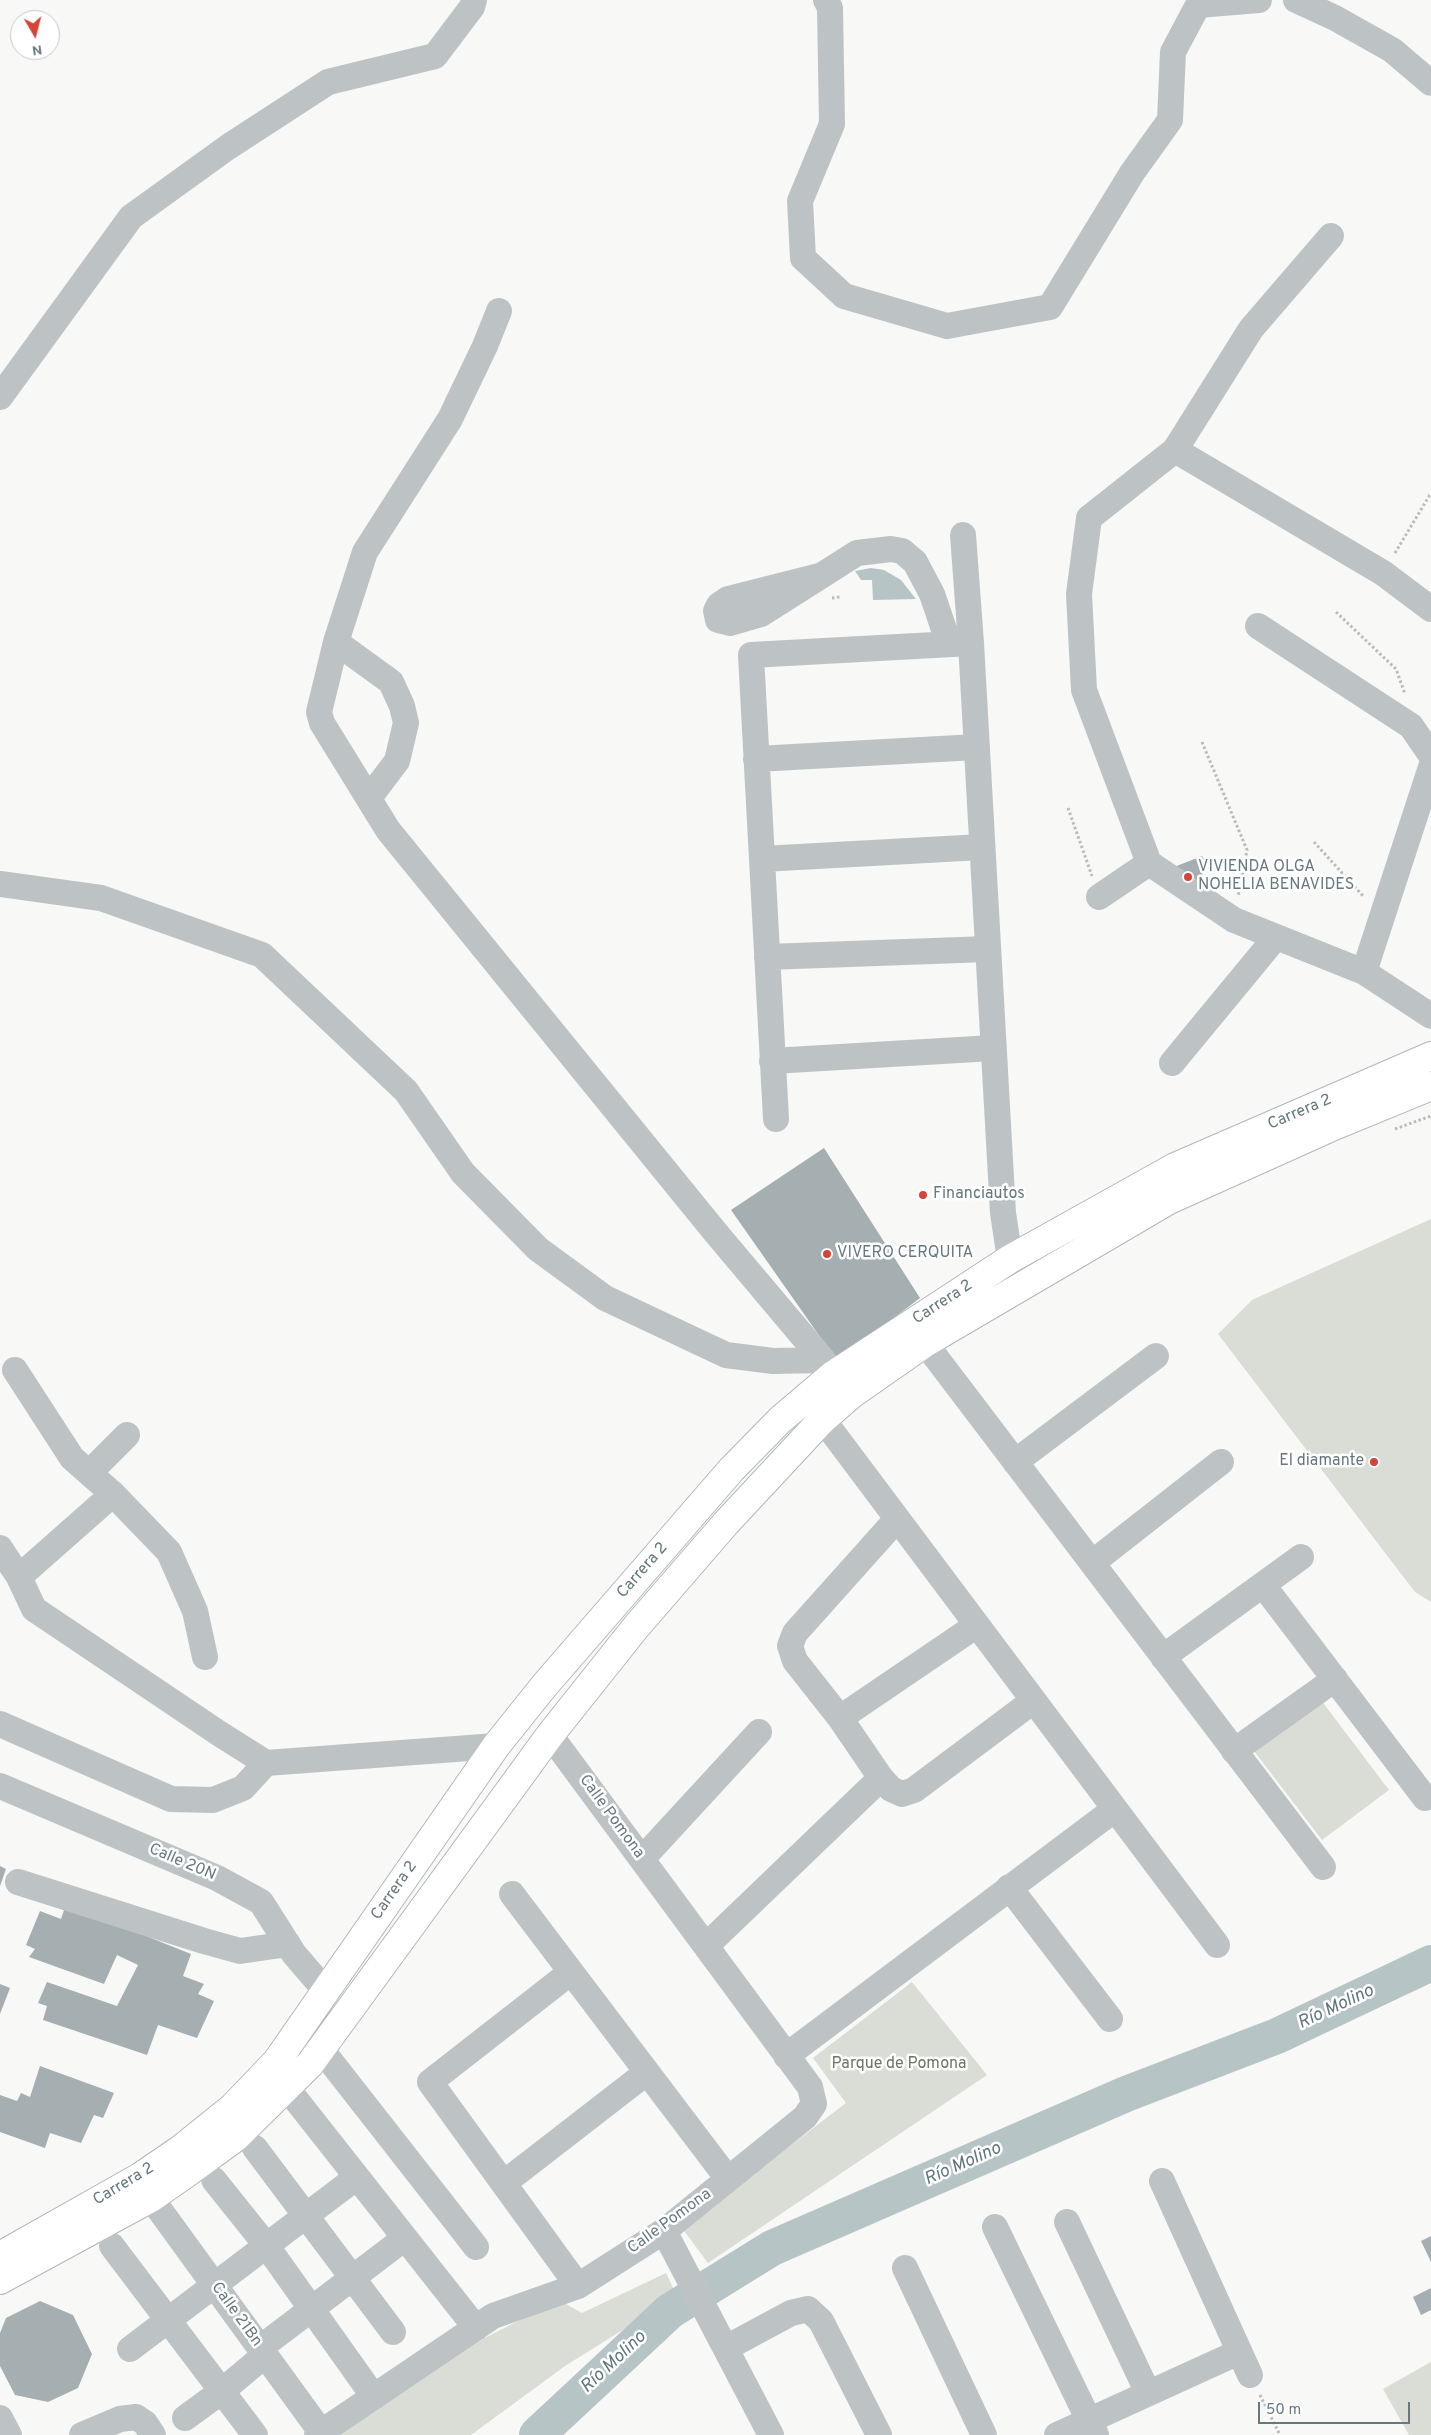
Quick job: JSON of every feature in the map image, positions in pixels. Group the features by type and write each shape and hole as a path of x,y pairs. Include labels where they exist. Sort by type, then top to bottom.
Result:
{"main road":[{"name":"Carrera 2","path":"0,2256 140,2177 182,2149 224,2114 277,2061 496,1746 544,1686 731,1470 828,1368 1010,1259 1175,1167 1431,1056"},
{"name":"Carrera 2","path":"0,2280 151,2198 235,2138 310,2064 550,1735 636,1627 713,1538 821,1421 852,1394 925,1343 1169,1200 1336,1125 1431,1086"}],"street":[{"path":"0,397 131,217 228,146 328,82 435,56 472,8 474,0"},
{"path":"826,0 830,8 832,124 800,201 803,258 844,296 947,326 1050,307 1127,180 1170,120 1173,52 1198,5 1259,0"},
{"path":"1296,0 1335,18 1392,50 1431,83"},
{"path":"1331,236 1251,329 1175,450 1088,518 1079,594 1084,690 1149,863 1234,920 1364,972 1431,1016"},
{"path":"499,311 485,346 450,419 365,552 336,642 319,712 326,730 388,830 828,1368"},
{"path":"1175,450 1383,573 1431,609"},
{"path":"963,535 960,644 977,747 1003,1213 1010,1259"},
{"path":"819,576 857,554 891,549 902,551 915,562 960,644"},
{"path":"1258,626 1411,726 1431,756"},
{"path":"336,642 390,682 402,706 406,723 397,761 369,798"},
{"path":"776,1119 751,655 960,644"},
{"path":"756,759 977,747"},
{"path":"1364,972 1431,768"},
{"path":"762,859 982,847"},
{"path":"1099,897 1149,863"},
{"path":"0,884 101,898 262,955 406,1091 463,1173 538,1249 605,1298 726,1355 828,1368"},
{"path":"1172,1063 1276,937"},
{"path":"767,957 988,949"},
{"path":"772,1061 993,1048"},
{"path":"925,1343 1323,1867"},
{"path":"1015,1462 1156,1356"},
{"path":"15,1370 72,1458 113,1494 169,1552 194,1611 205,1657"},
{"path":"821,1421 897,1519 1217,1945"},
{"path":"89,1473 127,1435"},
{"path":"1092,1563 1221,1462"},
{"path":"18,1577 113,1494"},
{"path":"897,1519 795,1633 790,1646 795,1661 840,1718 882,1778 891,1789 902,1794 914,1790 1033,1701"},
{"path":"0,1548 18,1577 34,1609 266,1763 496,1746"},
{"path":"1163,1657 1301,1557"},
{"path":"1264,1585 1424,1798"},
{"path":"840,1718 977,1625"},
{"path":"1234,1751 1334,1679"},
{"path":"0,1724 171,1799 212,1800 244,1788 266,1763"},
{"path":"642,1859 759,1732"},
{"name":"Calle Pomona","path":"319,2433 493,2316 578,2286 664,2231 805,2117 814,2104 810,2087 550,1735"},
{"path":"706,1946 882,1778"},
{"name":"Calle 20N","path":"0,1786 224,1882 261,1902 288,1944 325,1990"},
{"path":"786,2056 1114,1809"},
{"path":"18,1882 240,1951 288,1944"},
{"path":"1009,1887 1110,2019"},
{"path":"512,1894 728,2179"},
{"path":"571,1972 430,2082 578,2286"},
{"path":"321,2048 476,2247"},
{"path":"504,2183 646,2073"},
{"path":"286,2087 476,2328"},
{"path":"255,2148 394,2332"},
{"path":"130,2349 356,2177"},
{"path":"214,2180 266,2245 374,2397"},
{"path":"1162,2181 1250,2375"},
{"name":"Calle 21Bn","path":"151,2198 319,2433"},
{"path":"1067,2222 1148,2393"},
{"path":"995,2227 1092,2428"},
{"path":"664,2231 678,2262 726,2348 771,2435"},
{"path":"185,2418 222,2391 262,2351 311,2309 405,2238"},
{"path":"112,2246 255,2435"},
{"path":"905,2268 984,2435"},
{"path":"726,2348 791,2313 808,2309 821,2321 879,2435"},
{"path":"1057,2435 1092,2428 1148,2393 1239,2352"},
{"path":"89,2433 128,2417 136,2417 145,2423 153,2435"},
{"path":"0,2418 9,2435"}],"path":[{"path":"1383,573 1431,493"},
{"path":"1336,612 1396,669 1408,702 1411,726"},
{"path":"1202,742 1247,850 1234,920"},
{"path":"1068,808 1099,897"},
{"path":"1314,842 1382,916"},
{"path":"1394,1129 1431,1116"},
{"path":"1250,2375 1280,2435"}],"green space":[{"name":"El diamante","path":"1431,1219 1431,1602 1415,1592 1218,1334 1252,1300"},
{"path":"1321,1700 1389,1790 1322,1840 1254,1751"},
{"name":"Parque de Pomona","path":"912,1982 987,2075 708,2263 682,2228 846,2103 813,2058"},
{"path":"666,2273 677,2296 565,2366 471,2435 337,2435 471,2345 559,2300 582,2313"},
{"path":"1431,2362 1431,2435 1409,2435 1383,2389"}],"shaded area":[{"path":"871,568 884,570 901,580 916,599 873,600 872,580 861,580 855,571"}],"building":[{"name":"VIVIENDA OLGA NOHELIA BENAVIDES","path":"1202,856 1207,864 1196,888 1169,869"},
{"name":"VIVERO CERQUITA","path":"824,1148 920,1298 837,1361 731,1210"},
{"path":"0,1866 6,1869 0,1886"},
{"path":"66,1904 191,1954 183,1976 204,1984 198,1994 214,2001 197,2038 158,2025 147,2055 43,2020 47,2006 38,2003 47,1982 117,2006 138,1965 117,1955 104,1984 29,1957 35,1949 26,1945 40,1911 61,1919"},
{"path":"0,1984 10,1988 0,2014"},
{"path":"40,2066 114,2093 103,2118 94,2115 81,2143 50,2133 45,2148 0,2132 0,2095 17,2101 21,2093 30,2097"},
{"path":"1431,2236 1431,2262 1421,2241"},
{"path":"1431,2288 1431,2310 1421,2315 1413,2297"},
{"path":"40,2301 73,2315 92,2354 78,2388 48,2402 15,2395 0,2366 0,2333 6,2318"}],"waterway":[{"name":"Río Molino","path":"537,2435 670,2311 772,2248 1126,2094 1277,2036 1431,1963"}],"place":[{"name":"VIVIENDA OLGA NOHELIA BENAVIDES","path":"1188,877"},
{"name":"Financiautos","path":"923,1195"},
{"name":"VIVERO CERQUITA","path":"827,1254"},
{"name":"El diamante","path":"1374,1462"}]}
